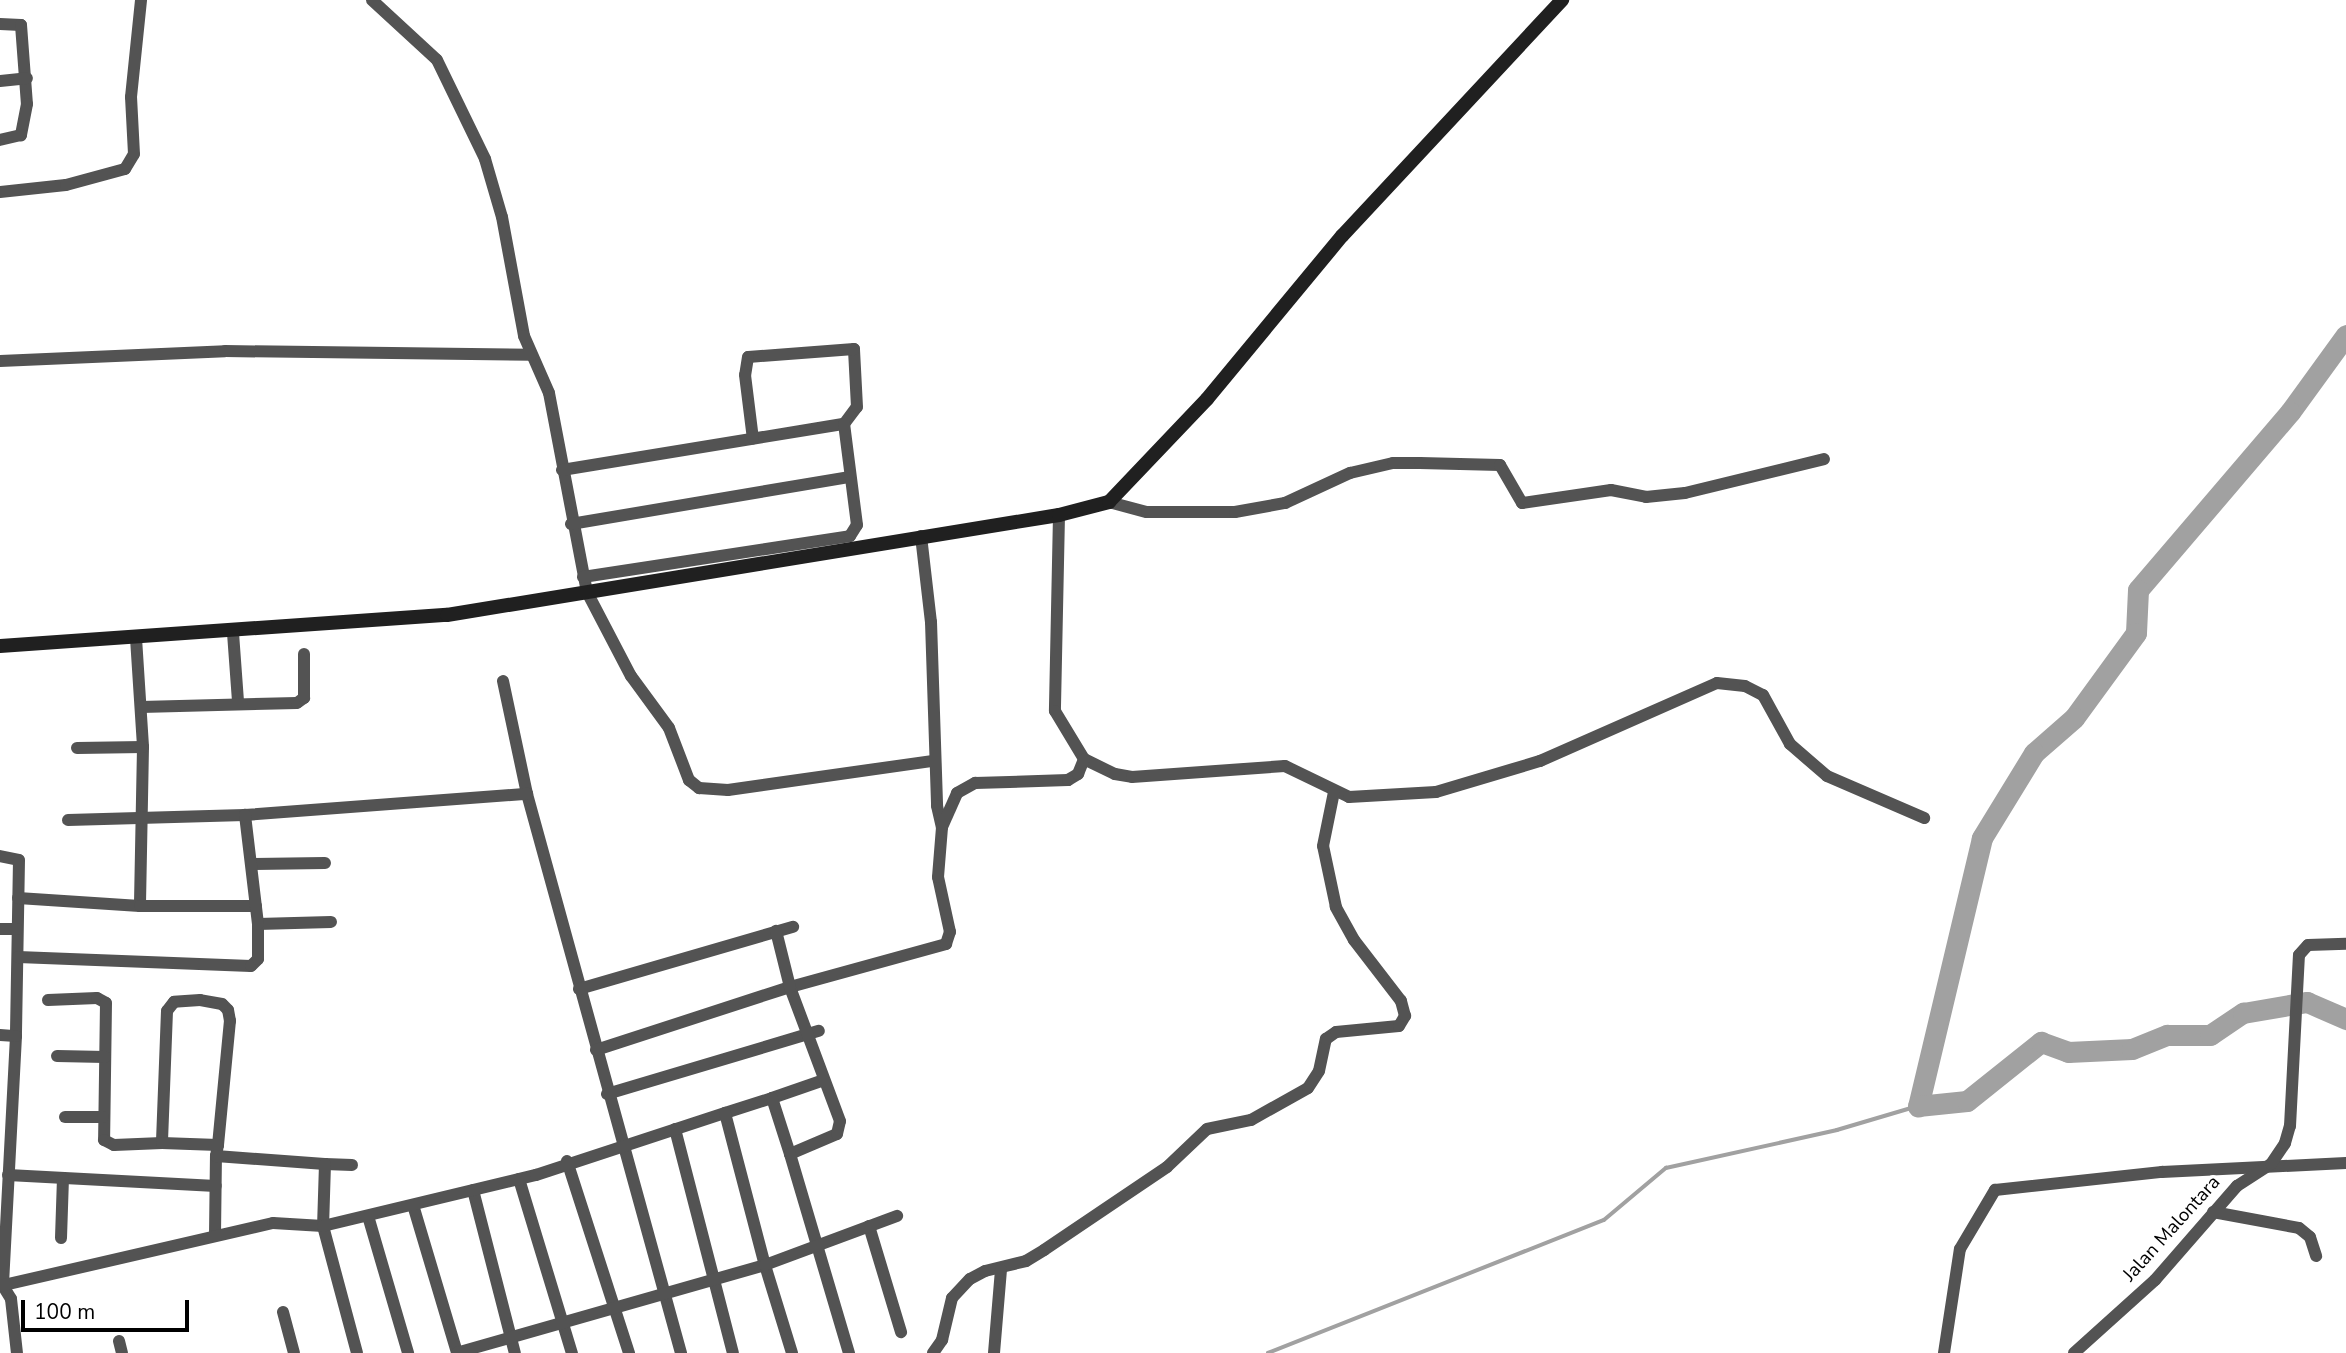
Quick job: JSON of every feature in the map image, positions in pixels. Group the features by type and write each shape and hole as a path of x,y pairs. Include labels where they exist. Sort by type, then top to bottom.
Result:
{"street":[{"path":"0,192 66,185 125,169 134,154 131,97 141,0"},
{"path":"372,0 437,60 450,79 485,159 502,217 531,355 545,379 571,524 587,592 631,676 669,728 689,780 699,788 728,790 933,761"},
{"path":"1109,502 1207,399 1342,236 1562,0"},
{"path":"0,24 21,25 27,78 21,135 0,140"},
{"path":"0,81 27,78"},
{"path":"562,471 844,424 857,407 853,349 755,354 748,357 745,368 753,439"},
{"path":"0,362 225,351 531,355"},
{"path":"583,577 850,536 857,525 844,424"},
{"path":"0,646 233,633 447,615 1059,515 1109,502 1147,512 1235,512 1285,503 1350,473 1393,463 1500,465 1522,503 1611,490 1646,497 1685,493 1825,459"},
{"path":"571,524 850,477"},
{"path":"1059,515 1055,710 1084,759 1132,777 1285,766 1301,771 1334,792 1378,798 1471,783 1540,761 1717,683 1745,686 1763,695 1790,744 1827,776 1924,818"},
{"path":"596,1049 790,987 946,944 950,932 938,877 942,827 933,761 936,703 921,536"},
{"path":"233,633 238,702"},
{"path":"136,638 143,747 140,906"},
{"path":"141,707 301,702 304,654"},
{"path":"503,681 527,794 607,1094 681,1353"},
{"path":"77,748 143,747"},
{"path":"942,827 965,785 1068,780 1078,774 1084,759"},
{"path":"933,1353 942,1340 952,1298 985,1271 1001,1270 1044,1250 1167,1167 1207,1129 1251,1120 1308,1088 1319,1071 1326,1038 1336,1032 1399,1026 1405,1016 1401,1001 1354,940 1336,907 1323,846 1334,792"},
{"path":"68,820 245,816 527,794"},
{"path":"18,957 251,966 258,959 258,923 245,816"},
{"path":"0,856 19,860 16,1036 6,1092 5,1149 8,1175 3,1204 1,1286 11,1299 17,1353"},
{"path":"252,864 325,863"},
{"path":"18,898 140,906 256,906"},
{"path":"258,923 331,922"},
{"path":"579,989 793,927"},
{"path":"0,929 17,929"},
{"path":"776,931 790,987 813,1033 824,1080 840,1121 837,1133 790,1154"},
{"path":"2271,1164 2290,1126 2298,961 2308,945 2346,944"},
{"path":"48,1000 97,998 106,1003 104,1140 114,1145 162,1143 325,1164 352,1165"},
{"path":"162,1143 167,1011 174,1002 200,1000 222,1004 230,1021 217,1150 215,1235"},
{"path":"607,1094 813,1033"},
{"path":"0,1035 16,1036"},
{"path":"57,1056 105,1057"},
{"path":"1,1286 273,1223 323,1226 519,1179 567,1161 824,1080"},
{"path":"772,1098 849,1353"},
{"path":"725,1113 765,1265 792,1353"},
{"path":"65,1117 103,1117"},
{"path":"675,1129 733,1353"},
{"path":"567,1161 629,1353"},
{"path":"1944,1353 1960,1249 1995,1190 2271,1164 2346,1163"},
{"path":"325,1164 323,1226 357,1353"},
{"name":"Jalan Malontara","path":"2074,1353 2155,1280 2237,1186 2271,1164"},
{"path":"8,1175 216,1186"},
{"path":"61,1238 62,1178"},
{"path":"519,1179 572,1353"},
{"path":"473,1190 515,1353"},
{"path":"413,1205 457,1353 765,1265 897,1216"},
{"path":"2213,1212 2299,1227 2310,1237 2316,1256"},
{"path":"368,1216 408,1353"},
{"path":"869,1226 901,1332"},
{"path":"994,1353 1001,1270"},
{"path":"283,1312 294,1353"}],"waterway":[{"path":"2346,335 2290,412 2138,590 2136,633 2074,718 2034,753 1982,838 1918,1106 1967,1101 2041,1042 2068,1052 2132,1049 2167,1035 2210,1035 2243,1013 2307,1002 2346,1019"},
{"path":"1268,1353 1604,1220 1666,1168 1837,1130 1918,1106"}]}
